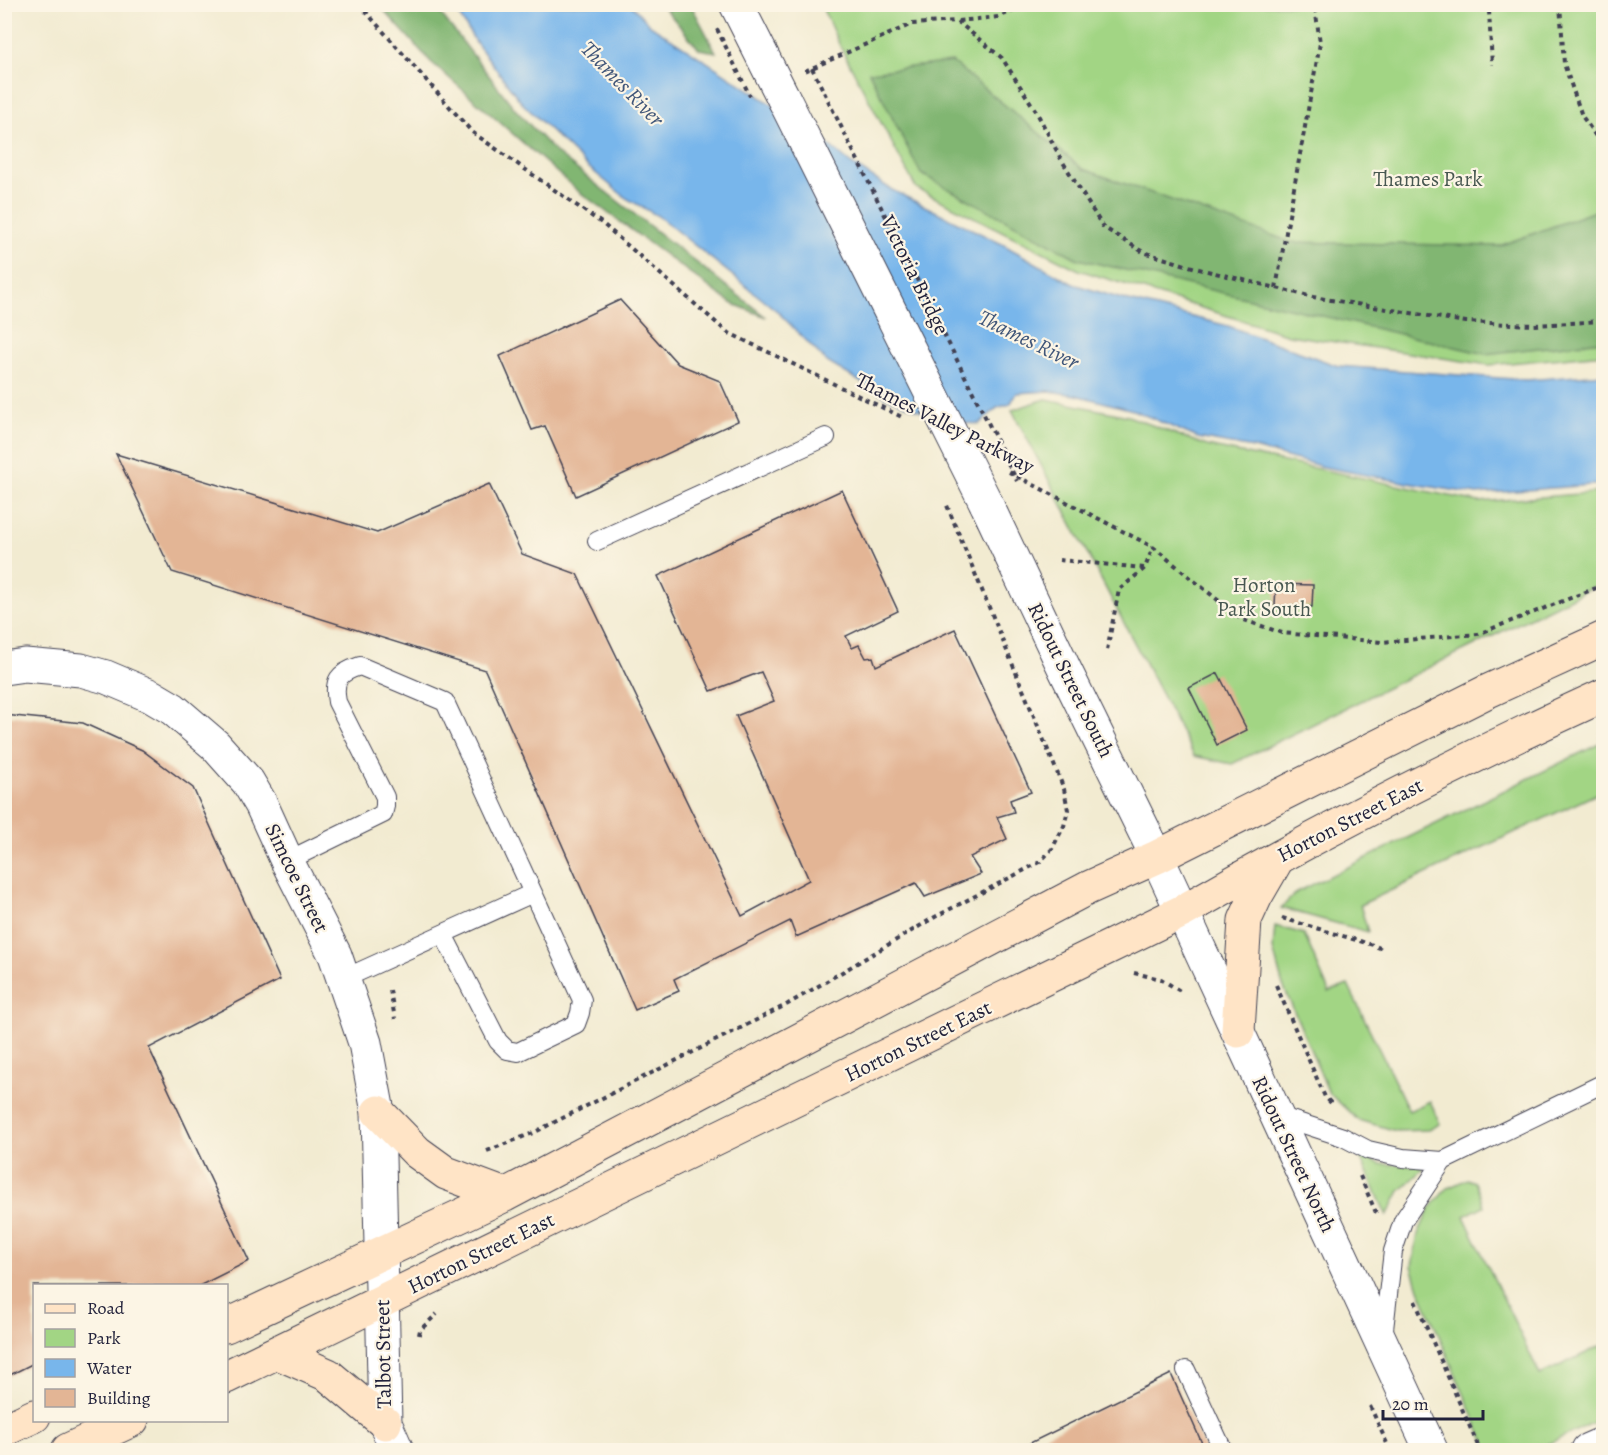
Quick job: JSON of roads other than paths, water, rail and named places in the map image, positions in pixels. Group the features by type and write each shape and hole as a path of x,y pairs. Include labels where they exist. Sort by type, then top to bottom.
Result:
{"main road":[{"name":"Horton Street East","path":"228,1325 505,1196 1088,888 1157,857 1486,692 1604,638"},
{"name":"Horton Street East","path":"228,1376 1183,911 1279,856 1510,738 1604,695"},
{"path":"1238,1031 1245,920 1279,856"},
{"path":"378,1112 417,1152 446,1173 505,1196"},
{"path":"278,1353 328,1375 391,1437"},
{"path":"4,1430 33,1416"},
{"path":"68,1450 128,1422"}],"street":[{"name":"Victoria Bridge","path":"736,4 986,503"},
{"name":"Ridout Street South","path":"986,503 1157,857"},
{"name":"Simcoe Street","path":"4,668 25,665 81,670 130,686 173,709 215,746 248,782 335,955 365,1043 378,1112 380,1254"},
{"name":"Ridout Street North","path":"1157,857 1431,1450"},
{"name":"Talbot Street","path":"380,1254 391,1437"},
{"path":"1588,1450 1604,1443"}],"lane":[{"path":"597,541 826,437"},
{"path":"287,861 383,814 385,797 337,702 334,690 338,678 350,669 360,666 445,702 582,1000 576,1024 518,1052 507,1050 498,1041 442,933"},
{"path":"343,979 533,893"},
{"path":"1276,1115 1343,1137 1368,1150 1403,1158 1443,1161 1604,1083"},
{"path":"1383,1343 1393,1251 1403,1221 1443,1161"},
{"path":"1186,1370 1223,1450"}],"water":[{"name":"Thames River","path":"453,5 631,5 650,25 785,113 850,163 892,190 1004,245 1073,284 1125,300 1228,326 1338,366 1527,380 1603,374 1603,484 1477,494 1414,484 1324,467 1253,448 1198,438 1133,410 1076,395 1049,391 1017,393 1010,404 997,408 979,424 949,422 886,397 827,362 777,311 658,216 626,198 587,166 521,102 475,41"}],"park label":[{"name":"Thames Park","path":"1428,179"},
{"name":"Horton Park South","path":"1264,597"}]}
